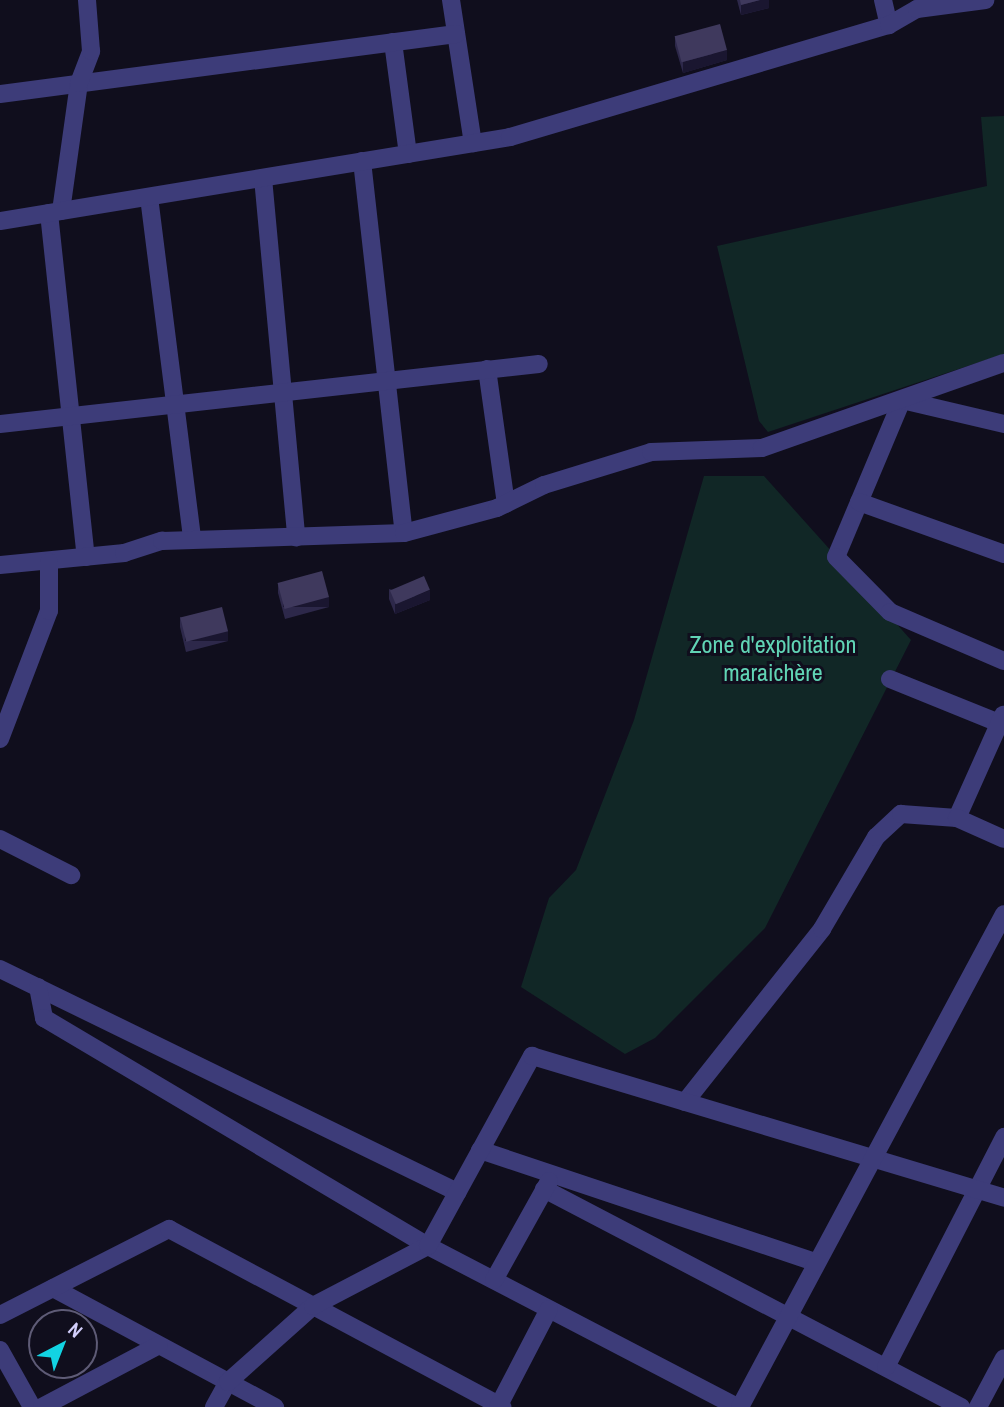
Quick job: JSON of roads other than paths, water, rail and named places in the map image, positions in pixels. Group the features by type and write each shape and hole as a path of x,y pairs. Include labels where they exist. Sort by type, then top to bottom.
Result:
{"street":[{"path":"86,557 71,416 55,212 79,83 91,51 87,0"},
{"path":"451,0 473,143"},
{"path":"883,0 889,25"},
{"path":"0,221 473,143 889,25 917,9 985,0"},
{"path":"0,94 456,34"},
{"path":"393,42 408,154"},
{"path":"362,161 404,533"},
{"path":"263,178 296,537"},
{"path":"149,197 192,539"},
{"path":"0,565 86,557 192,539 404,533 506,503 651,452 762,448 1004,363"},
{"path":"0,424 539,364"},
{"path":"487,369 506,503"},
{"path":"902,400 1004,424"},
{"path":"902,400 836,557 890,612 1004,661"},
{"path":"859,502 1004,554"},
{"path":"0,740 49,611 49,562"},
{"path":"890,679 1002,720 957,818"},
{"path":"685,1102 822,929 876,837 901,814 957,818 1004,839"},
{"path":"0,839 71,875"},
{"path":"38,987 44,1018 428,1246 550,1309 706,1400 739,1407 1004,914"},
{"path":"0,969 457,1192"},
{"path":"214,1407 228,1382 313,1306 428,1246 532,1056 1004,1198"},
{"path":"886,1367 1004,1137"},
{"path":"480,1150 548,1182 789,1317 961,1407"},
{"path":"548,1182 817,1263"},
{"path":"494,1280 548,1182"},
{"path":"0,1315 169,1229 500,1406 550,1309"},
{"path":"53,1288 275,1407"},
{"path":"42,1407 159,1345"},
{"path":"0,1350 32,1407"},
{"path":"978,1407 1004,1358"}],"park label":[{"name":"Zone d'exploitation maraichère","path":"773,659"}]}
